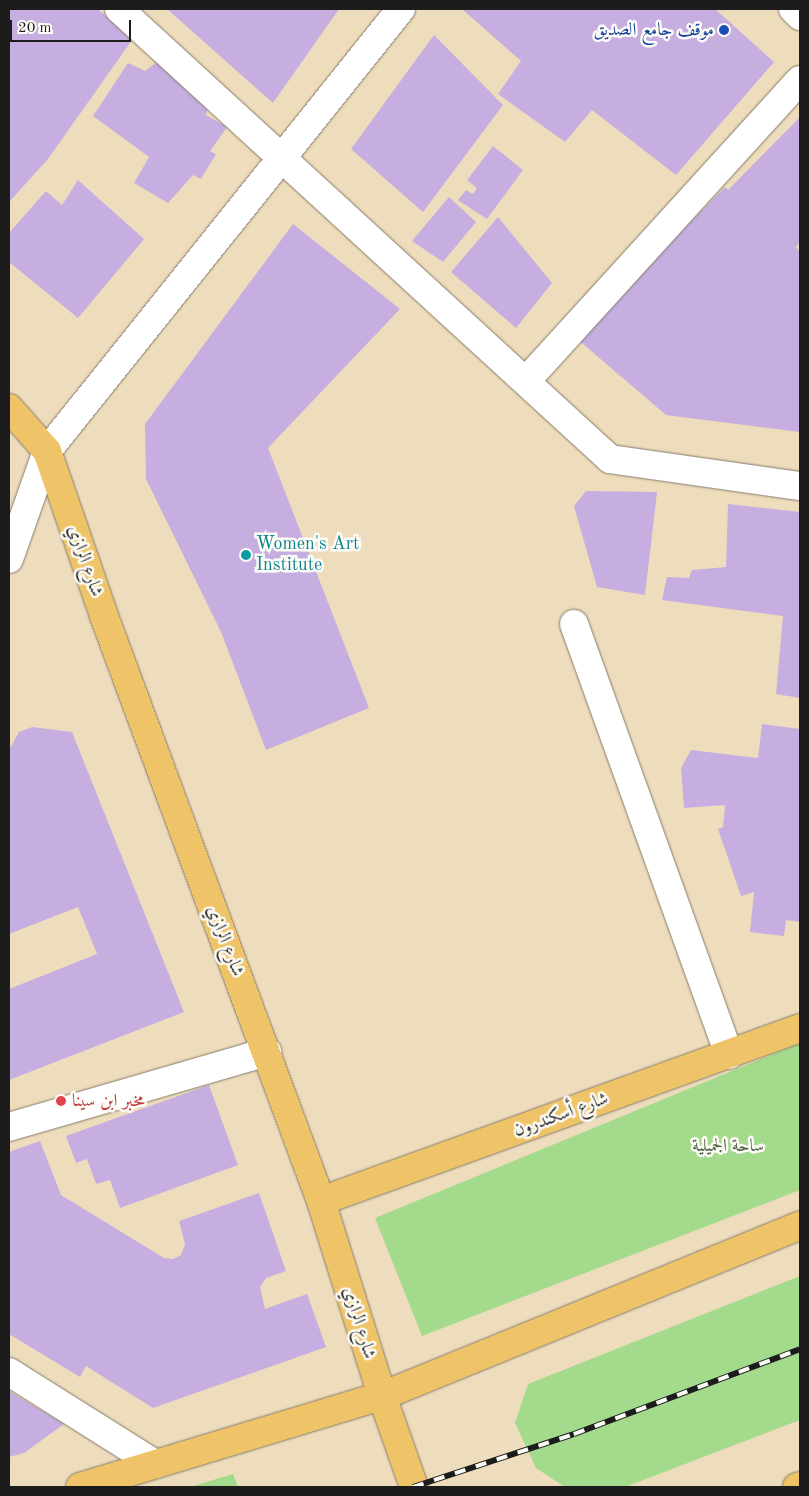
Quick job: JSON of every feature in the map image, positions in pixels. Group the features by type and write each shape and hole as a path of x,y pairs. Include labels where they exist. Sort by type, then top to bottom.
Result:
{"main road":[{"name":"شارع الرازي","path":"9,408 47,451 107,625 321,1201 382,1396 414,1487"},
{"name":"شارع أسكندرون","path":"321,1201 800,1028"},
{"path":"80,1487 382,1396 800,1225"}],"street":[{"path":"119,9 283,156 610,459 800,486"},
{"path":"9,559 47,451 400,9"},
{"path":"793,9 800,16"},
{"path":"526,381 800,80"},
{"path":"574,624 729,1055"},
{"path":"9,1127 267,1052"},
{"path":"9,1372 155,1464"}],"green space":[{"name":"ساحة الجميلية","path":"800,1043 800,1190 422,1336 375,1218"},
{"path":"800,1276 800,1420 625,1487 565,1487 536,1468 515,1423 528,1384"},
{"path":"233,1474 238,1487 190,1487"}],"building":[{"path":"9,9 98,9 132,40 48,159 9,202"},
{"path":"167,9 339,9 273,103"},
{"path":"462,9 715,9 774,62 676,175 592,110 565,142 498,94 521,61"},
{"path":"434,35 503,105 423,212 351,149"},
{"path":"157,62 209,103 206,115 227,127 210,151 216,154 201,179 193,175 168,203 134,183 149,157 93,116 128,63 145,71"},
{"path":"800,117 800,242 796,247 800,252 800,432 666,415 576,338 725,187 728,190"},
{"path":"493,146 523,170 487,219 458,200 466,190 473,194 477,188 467,180"},
{"path":"78,180 144,239 78,318 9,262 9,233 46,191 62,205"},
{"path":"449,197 476,222 443,262 412,241"},
{"path":"498,217 552,283 516,328 451,272"},
{"name":"Women's Art Institute","path":"293,224 400,309 268,448 369,708 266,750 221,632 146,479 145,424"},
{"path":"586,491 657,492 645,595 597,587 574,506"},
{"path":"728,504 800,512 800,698 776,694 783,616 662,600 667,577 689,578 692,570 726,567"},
{"path":"762,724 800,729 800,922 786,920 784,936 750,932 754,892 741,896 718,829 723,827 725,805 684,808 681,768 691,750 758,758"},
{"path":"32,727 72,732 184,1012 9,1080 9,989 97,954 78,907 9,934 9,750 19,732"},
{"path":"209,1085 238,1165 120,1208 110,1180 96,1184 87,1159 76,1163 66,1136"},
{"path":"40,1141 61,1195 164,1258 173,1259 181,1255 185,1244 179,1221 259,1193 286,1271 266,1278 260,1287 265,1309 307,1294 326,1347 153,1408 86,1366 80,1377 9,1334 9,1152"},
{"path":"9,1391 64,1424 24,1453 9,1457"}],"railway":[{"path":"413,1487 574,1434 800,1349"}],"place":[{"name":"موقف جامع الصديق","path":"724,30"},
{"name":"Women's Art Institute","path":"246,555"},
{"name":"مخبر ابن سينا","path":"61,1101"}]}
